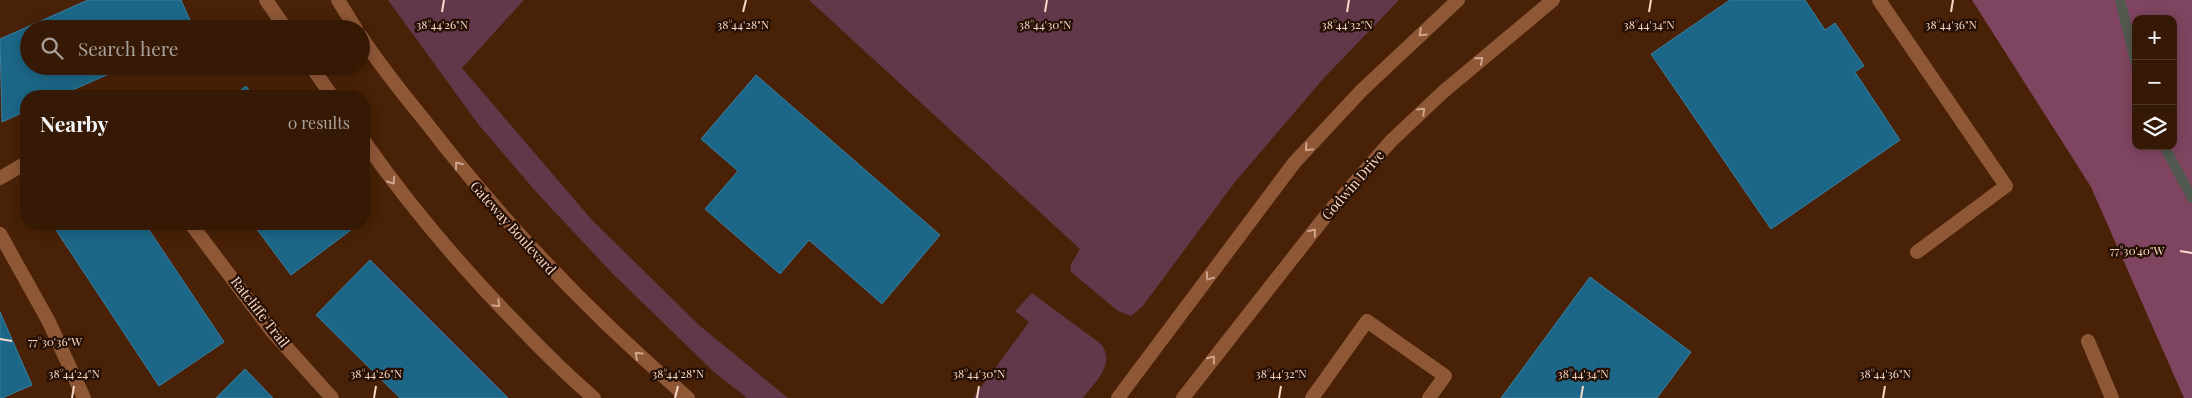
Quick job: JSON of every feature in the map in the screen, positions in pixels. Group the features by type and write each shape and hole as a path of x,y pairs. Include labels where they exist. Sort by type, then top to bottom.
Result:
{"street":[{"path":"266,0 280,20"},
{"path":"338,0 350,20"},
{"path":"1118,398 1294,163 1361,91 1458,0"},
{"name":"Godwin Drive","path":"1183,398 1328,213 1391,141 1443,92 1552,0"},
{"path":"1879,0 2006,186 1917,252"},
{"name":"Gateway Boulevard","path":"370,48 471,181 548,267 642,358 688,398"},
{"path":"317,75 328,90"},
{"path":"370,150 397,188 469,276 572,380 594,398"},
{"path":"0,178 20,166"},
{"name":"Ratcliffe Trail","path":"196,230 271,330 332,398"},
{"path":"0,234 48,320 84,398"},
{"path":"1312,398 1368,321 1445,376 1429,398"},
{"path":"2088,341 2112,398"}],"shaded area":[{"path":"388,0 524,0 462,68 591,219 700,326 788,398 747,398 714,372 613,274 537,193 478,124"},
{"path":"809,0 1399,0 1324,78 1235,182 1142,307 1131,316 1118,311 1071,272 1070,266 1080,249"},
{"path":"1972,0 2192,0 2192,398 2184,398 2091,187"},
{"path":"1032,293 1101,344 1105,351 1106,359 1102,372 1083,398 973,398 1029,322 1015,311"}],"building":[{"path":"88,0 181,0 190,20 43,20"},
{"path":"1730,0 1805,0 1825,30 1835,23 1864,66 1855,72 1900,140 1771,229 1651,54"},
{"path":"20,30 20,75 107,75 73,90 20,90 20,114 2,122 0,39"},
{"path":"756,75 940,235 882,304 809,240 780,274 705,209 738,171 701,139"},
{"path":"246,86 249,90 241,90"},
{"path":"56,230 149,230 224,342 159,386"},
{"path":"257,230 351,230 291,275"},
{"path":"370,260 508,398 400,398 316,315"},
{"path":"1590,277 1691,352 1657,398 1501,398"},
{"path":"0,312 32,385 2,398 0,398"},
{"path":"245,369 273,398 216,398"}],"waterway":[{"path":"2120,0 2135,60"},
{"path":"2166,150 2192,198"}]}
